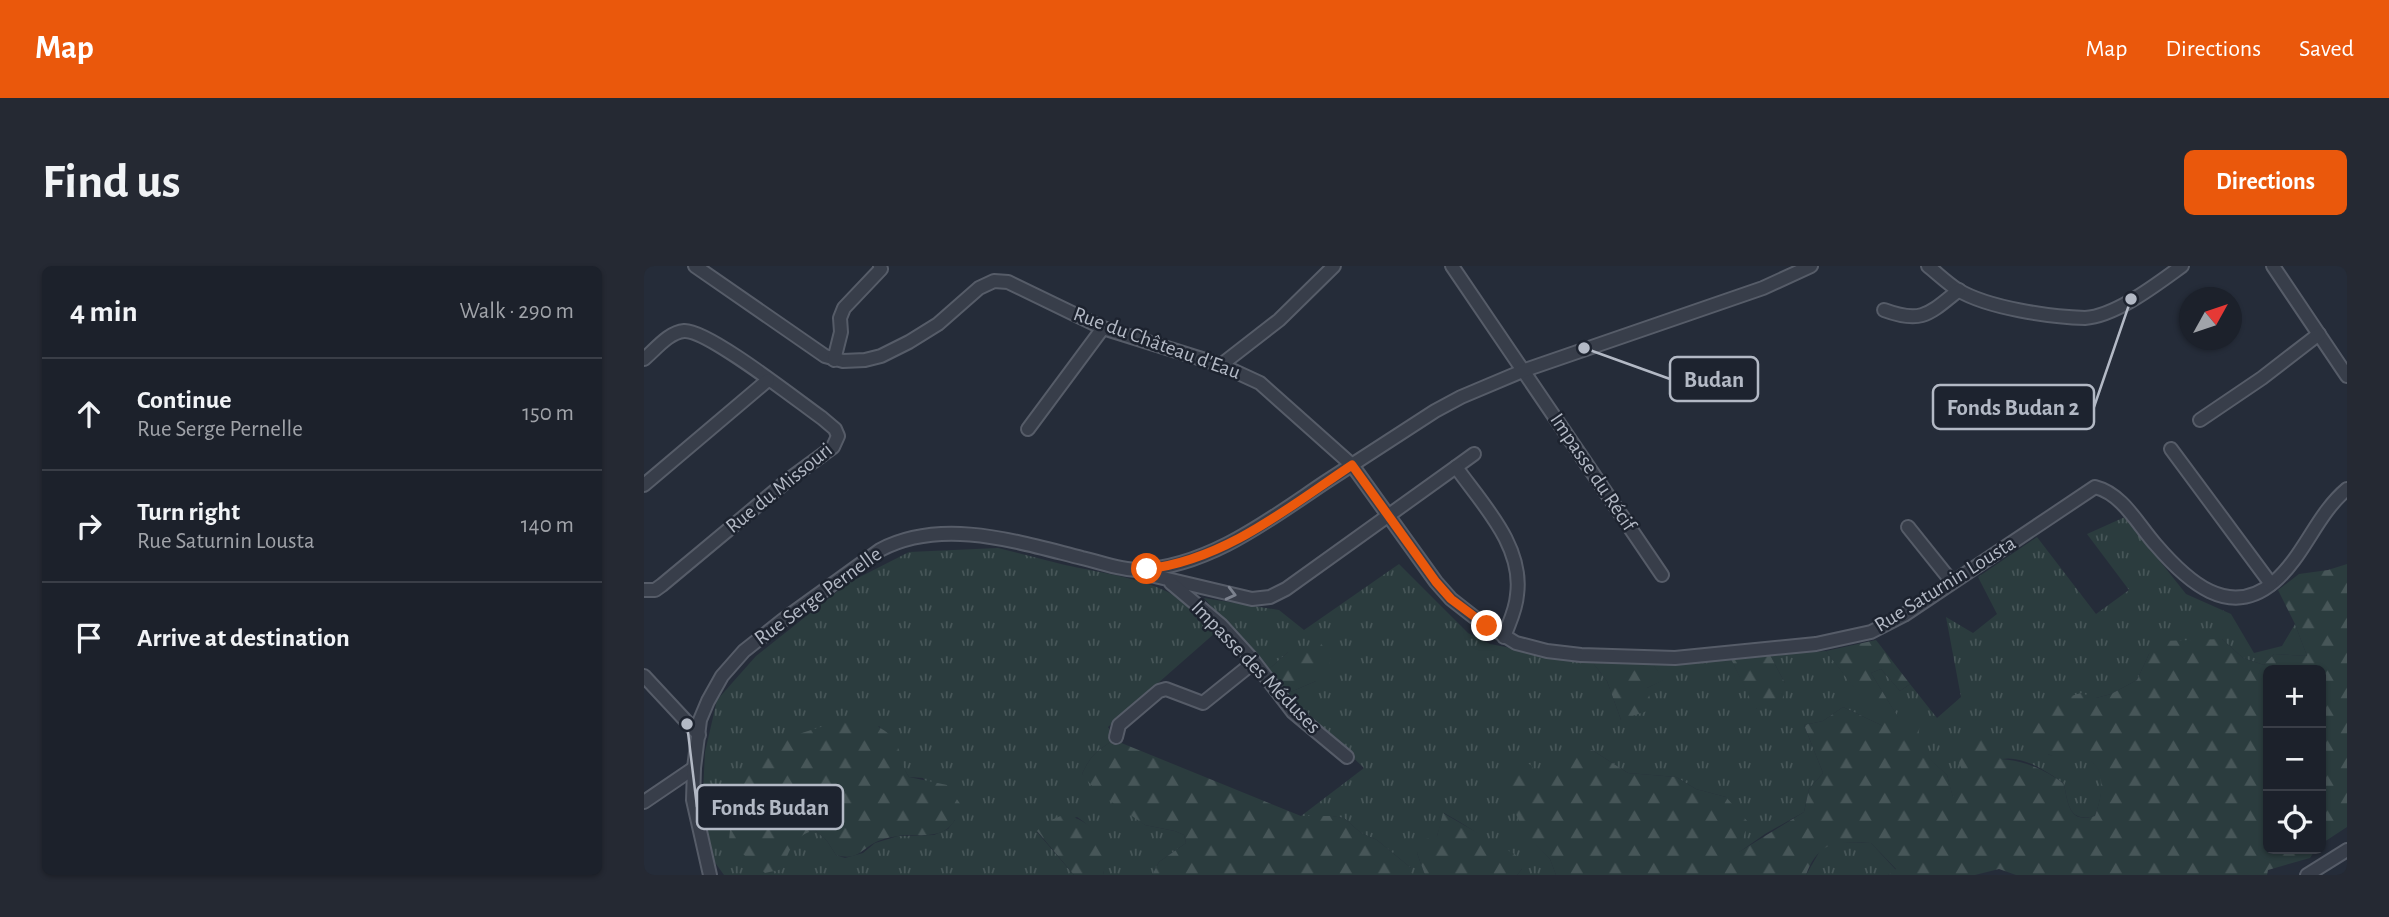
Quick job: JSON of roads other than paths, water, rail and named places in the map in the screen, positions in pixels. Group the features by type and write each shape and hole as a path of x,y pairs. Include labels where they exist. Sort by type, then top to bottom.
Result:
{"street":[{"path":"695,266 834,360 841,332 840,318 845,308 881,269 880,266"},
{"path":"1221,365 1279,320 1334,266"},
{"name":"Impasse du Récif","path":"1452,266 1662,575"},
{"name":"Rue Serge Pernelle","path":"710,874 693,800 700,720 715,687 744,651 866,558 891,544 930,535 990,537 1128,569 1168,565 1196,557 1226,545 1268,521 1448,403 1525,370 1763,288 1811,266"},
{"path":"1928,266 1959,290 1976,298 2022,310 2075,318 2093,318 2112,310 2182,266"},
{"path":"2273,266 2347,376"},
{"name":"Rue du Château d'Eau","path":"834,360 865,360 895,349 938,324 979,288 994,281 1008,282 1102,328 1221,365 1260,383 1352,465"},
{"path":"1884,310 1908,318 1922,316 1959,290"},
{"path":"1028,429 1102,328"},
{"path":"644,359 676,332 686,330 718,345 768,380 644,485"},
{"path":"2200,420 2319,334"},
{"name":"Rue du Missouri","path":"644,590 655,590 662,585 788,480 836,445 838,436 831,425 768,380"},
{"path":"2171,449 2272,584"},
{"path":"1128,569 1242,597 1270,597 1286,589 1474,454"},
{"name":"Rue Saturnin Lousta","path":"1352,465 1444,591 1474,617 1504,636 1529,647 1581,655 1675,658 1816,644 1871,632 1904,615 2095,487 2112,493 2177,568 2208,590 2239,599 2272,584 2296,560 2330,506 2347,489"},
{"path":"1456,467 1499,528 1514,557 1518,582 1517,597 1504,636"},
{"path":"1908,527 1952,582"},
{"name":"Impasse des Méduses","path":"1165,578 1221,625 1293,712 1347,757"},
{"path":"1116,737 1119,725 1159,691 1166,689 1203,703 1254,662"},
{"path":"646,683 699,735"},
{"path":"644,802 694,768"},
{"path":"2307,875 2346,854"}],"place":[{"name":"Fonds Budan 2","path":"2131,299"},
{"name":"Budan","path":"1584,348"},
{"name":"Fonds Budan","path":"687,724"}]}
